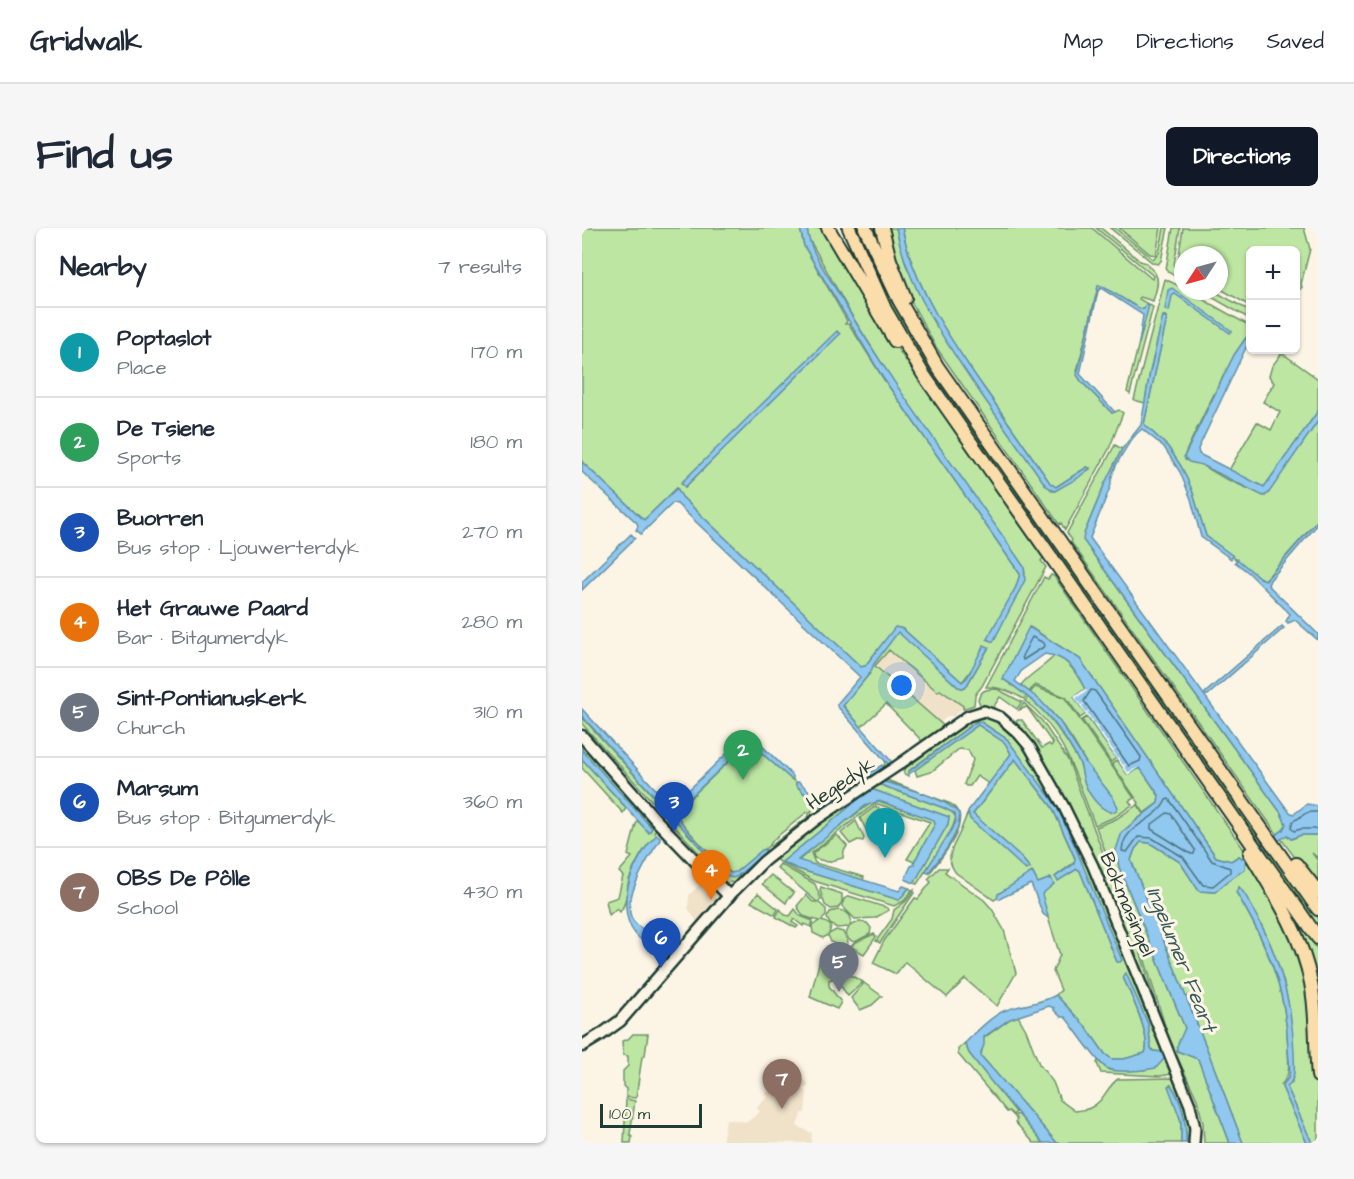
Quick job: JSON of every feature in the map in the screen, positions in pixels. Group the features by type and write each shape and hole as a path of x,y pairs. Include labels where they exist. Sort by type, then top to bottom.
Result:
{"highway":[{"path":"828,228 886,328 940,398"},
{"path":"849,228 877,292 902,340 940,398 1233,817 1239,835 1318,938"},
{"path":"865,228 888,281 943,374 1214,760 1233,777 1318,909"},
{"path":"882,228 887,251 903,293 911,323"},
{"path":"1274,840 1318,892"},
{"path":"1254,854 1305,957 1314,997 1318,1076"}],"main road":[{"path":"582,736 727,898 624,1017 607,1031 582,1046"}],"street":[{"name":"Hegedyk","path":"727,898 764,861 817,819 968,716 979,711"},
{"name":"Bokmasingel","path":"979,711 1000,717 1019,734 1030,747 1064,807 1093,866 1172,1056 1190,1105 1195,1128 1194,1143"}],"shaded area":[{"path":"889,650 938,692 939,690 963,706 962,708 954,716 947,716 941,723 875,666"},
{"path":"708,877 723,897 706,918 703,916 697,922 688,908 689,895"},
{"path":"789,1076 792,1080 795,1077 799,1082 803,1079 808,1083 804,1089 807,1093 805,1113 802,1113 797,1126 812,1133 811,1143 722,1142 726,1119 747,1122 760,1112 756,1107 768,1097 765,1094 771,1089 769,1086 776,1080 780,1084"}],"green space":[{"path":"800,228 804,246 847,321 845,324 849,324 883,378 1020,574 1016,587 988,639 993,642 1025,574 1024,567 892,380 852,316 808,237 807,228 826,228 884,329 1043,558 1041,561 1046,567 975,695 974,705 963,709 963,706 940,690 938,692 889,650 875,666 946,728 925,744 886,704 861,727 843,705 870,673 873,665 898,631 958,687 963,688 989,647 962,682 903,629 896,627 865,666 861,667 682,497 677,488 644,520 582,462 582,229","holes":["837,332 839,334 685,487 682,483"]},
{"path":"853,228 861,228 879,271 1055,545 1053,549 1052,547 1050,549 939,389 900,327"},
{"path":"885,228 896,228 906,265 933,321 1052,491 1090,469 1087,467 1056,487 1050,483 946,331 915,271 902,228 1092,228 1152,279 1151,274 1096,228 1101,228 1140,261 1147,263 1155,273 1157,284 1153,301 1140,297 1139,299 1153,307 1130,394 1127,392 1148,305 1140,309 1099,285 1077,371 1081,381 1112,413 1119,410 1123,413 1109,449 1065,530 936,347 906,292"},
{"path":"1110,228 1115,228 1153,259 1159,253 1164,228 1168,228 1161,261 1158,264 1153,263"},
{"path":"1119,228 1161,228 1156,255 1150,254"},
{"path":"1173,228 1180,228 1177,246 1174,246 1174,276 1166,269"},
{"path":"1183,228 1304,228 1310,249 1300,289 1300,246 1246,246 1246,304 1228,293 1228,246 1180,246"},
{"path":"1165,279 1174,284 1174,300 1204,300 1246,324 1246,339 1218,386 1188,447 1185,460 1202,465 1224,478 1265,496 1318,421 1318,520 1265,580 1206,536 1192,490 1181,466 1168,447 1144,424 1166,316 1163,316 1145,403 1134,400"},
{"path":"1228,299 1246,309 1246,317 1217,300"},
{"path":"1283,354 1318,379 1318,411 1265,486 1260,487 1229,470 1257,422 1271,430 1280,412 1263,402 1274,383 1269,376 1272,366"},
{"path":"1115,445 1122,449 1084,534 1090,550 1281,813 1286,824 1277,834 1071,542 1067,533"},
{"path":"1060,552 1063,553 1266,841 1259,845 1058,559"},
{"path":"1051,575 1054,576 1247,854 1231,861 1216,857 1080,659 1030,627 1003,679 1027,695 1024,699 1006,690 986,687 1044,577 1048,579"},
{"path":"1055,655 1069,665 1085,689 1074,697 1086,714 1080,718 1066,697 1035,685 1029,692 1021,685"},
{"path":"1035,687 1065,698 1134,798 1129,801 1132,805 1115,817 1095,825 1060,742 1039,713 1025,701 1029,696 1069,744 1079,762 1091,794 1110,812 1086,763 1067,732 1044,705 1030,693"},
{"path":"997,689 1022,702 1017,709 1000,697 992,709 981,707 978,699 981,693"},
{"path":"1024,703 1042,721 1068,760 1140,951 1166,1036 1097,865 1016,724 1017,720 1022,720 1042,748 1053,744 1027,707 1019,710"},
{"path":"989,716 1003,724 1020,741 1042,774 1091,868 1172,1074 1160,1076 1101,1073 1098,1061 1109,1070 1144,1070 1163,1052 1153,1051 1151,1048 1148,1024 1123,977 1146,1037 1145,1053 1124,1059 1112,1059 1105,1054 1086,1027 1056,995 1061,990 1053,971 1060,955 1042,899 1042,894 1051,878 1038,883 1033,873 1029,874 994,900 956,873 952,867 950,855 968,813 994,841 1026,869 1030,868 1018,854 973,814 1015,759 1052,807 1076,861 1056,876 1058,880 1077,869 1080,871 1117,962 1074,844 1055,805 1007,739 977,721 911,769 908,772 909,776 904,774 903,770 971,721 981,718 988,719"},
{"path":"582,717 725,875 741,873 766,850 768,854 735,885 731,882 726,883 583,725"},
{"path":"1087,717 1116,758 1111,762 1082,720"},
{"path":"978,725 1005,743 1011,754 989,784 977,776 970,786 964,784 973,760 968,750 959,749 931,772 917,776 915,770"},
{"path":"749,742 796,782 796,785 815,805 825,806 833,801 881,770 885,761 892,766 819,814 811,811 813,818 774,849 771,846 809,816 807,812 733,874 700,844 673,809 677,805 680,808"},
{"path":"582,745 638,808 635,811 582,750"},
{"path":"582,759 626,808 623,813 582,768"},
{"path":"1117,760 1128,775 1140,767 1159,796 1158,803 1144,813 1112,764"},
{"path":"880,780 887,780 951,804 958,812 944,802 923,794 883,781 878,782 878,784 944,808 956,817 951,832 917,884 914,883 948,824 949,817 874,790 870,790 782,862 899,900 909,888 912,890 904,901 894,906 814,881 773,858 826,816"},
{"path":"874,801 934,820 935,824 914,862 907,859 930,822 878,804 872,806 811,853 815,863 864,877 863,880 798,861 834,830"},
{"path":"1137,805 1144,814 1121,836 1118,849 1119,867 1185,1028 1177,1051 1198,1059 1230,1143 1204,1143 1203,1123 1197,1099 1170,1042 1142,951 1096,827 1116,819"},
{"path":"879,808 870,837 860,818"},
{"path":"638,809 657,829 654,832 657,835 644,850 634,868 622,909 620,912 617,908 609,915 606,901 618,897 623,876 619,872 632,857 628,855 636,824 638,821 649,832 652,828 636,812"},
{"path":"882,813 900,819 891,844 873,838"},
{"path":"856,821 864,838 863,841 858,840 850,844 841,833"},
{"path":"958,829 954,839 948,849 929,874 933,867"},
{"path":"837,835 847,846 843,858 827,862 814,858 813,853"},
{"path":"1287,835 1291,839 1301,835 1318,835 1318,858 1312,853 1318,861 1318,888 1281,839"},
{"path":"1141,842 1150,843 1180,862 1199,891 1215,892 1244,869 1245,864 1249,861 1279,907 1306,972 1318,1095 1318,1143 1312,1143 1287,1087 1292,1083 1292,1039 1288,1000 1278,962 1251,904 1239,887 1236,892 1265,947 1279,985 1286,1025 1289,1063 1287,1076 1281,1085 1307,1143 1243,1143 1131,860 1135,849"},
{"path":"1270,847 1318,916 1318,930 1264,852"},
{"path":"780,864 815,884 821,899 818,902 826,909 826,916 821,921 831,926 829,934 836,930 843,932 848,942 847,946 840,947 831,942 828,935 823,938 813,933 812,926 819,921 803,916 797,906 806,895 813,902 817,902 777,868"},
{"path":"939,868 948,868 945,872 984,900 1004,930 1016,973 997,1006 965,979 947,997 905,962 896,974 873,963 884,941 915,898 918,899 931,882 928,879"},
{"path":"771,875 794,893 786,903 762,884"},
{"path":"1271,882 1318,950 1318,1016 1316,996"},
{"path":"821,887 842,894 842,902 838,908 831,909 825,905"},
{"path":"914,890 880,943 876,941 892,919 894,910 906,901"},
{"path":"758,893 778,909 775,915 751,902"},
{"path":"849,896 889,910 875,918 855,919 842,906 844,899"},
{"path":"780,909 785,915 790,916 795,909 800,916 813,921 811,927 804,924 803,926 794,919 792,922 798,926 796,928 776,917"},
{"path":"838,910 849,915 850,926 859,922 867,923 871,928 870,934 855,942 849,940 846,934 849,927 837,928 830,924 827,918 830,912"},
{"path":"874,934 876,937 864,954 851,947 854,943"},
{"path":"820,959 863,982 848,996 836,979 829,980 829,986 841,1002 837,1009 810,997"},
{"path":"864,983 882,996 872,1005 860,1010 851,998"},
{"path":"1018,1016 1039,1064 1053,1082 1060,1100 1075,1111 1095,1105 1118,1079 1176,1078 1187,1109 1191,1143 1186,1143 1183,1113 1171,1085 1169,1086 1181,1121 1181,1143 1057,1143 981,1056 984,1038 1010,1019"},
{"path":"633,1034 648,1034 636,1098 626,1097 626,1089 623,1086 623,1071 628,1066 628,1056 623,1055 622,1041"},
{"path":"965,1043 969,1053 1016,1112 1013,1115 1007,1112 958,1054 958,1049"},
{"path":"626,1099 635,1101 630,1134 631,1143 624,1143"},
{"path":"1018,1114 1043,1143 1034,1143 1015,1122 1017,1120 1014,1116"}],"water":[{"path":"800,228 807,228 808,237 819,262 905,398 1024,567 1025,580 993,642 987,639 1016,587 1020,574 883,378 804,246"},
{"path":"896,228 902,228 915,271 946,331 1050,483 1056,487 1087,467 1090,468 1078,478 1055,491 1046,486 966,372 929,314 909,272"},
{"path":"1098,286 1102,286 1140,309 1144,309 1146,304 1149,305 1139,344 1143,315 1101,288 1098,291 1080,374 1115,412 1112,413 1077,375"},
{"path":"1174,289 1169,311 1165,310 1168,290"},
{"path":"1183,300 1189,300 1232,331 1230,333"},
{"path":"1163,316 1167,318 1144,424 1168,447 1181,466 1192,490 1206,536 1233,556 1231,559 1201,537 1191,499 1180,472 1164,447 1142,429 1132,439 1113,472 1111,485 1090,538 1287,809 1294,814 1307,804 1318,806 1318,835 1301,835 1291,839 1287,835 1245,864 1245,869 1215,892 1199,891 1180,862 1150,843 1141,842 1135,849 1131,860 1243,1143 1230,1143 1198,1059 1177,1051 1185,1028 1119,867 1116,850 1122,832 1158,803 1159,795 1140,768 1128,775 1074,697 1085,689 1066,661 1045,654 1022,670 1015,681 1040,700 1060,722 1086,763 1112,796 1118,807 1115,812 1100,806 1092,797 1083,779 1081,766 1055,724 1031,699 1003,679 1029,627 1080,659 1216,857 1231,861 1239,856 1242,858 1283,830 1286,824 1281,813 1083,540 1105,483 1122,449 1141,425"},
{"path":"837,331 840,334 685,487 681,483"},
{"path":"1246,338 1246,347 1198,449 1199,454 1264,487 1318,411 1318,421 1268,494 1263,496 1202,465 1189,462 1184,457 1234,355"},
{"path":"582,462 644,520 677,488 682,497 861,667 865,666 895,627 903,629 962,682 967,678 984,645 989,647 963,688 958,687 898,632 870,673 843,706 892,762 887,763 837,706 860,677 677,504 673,503 641,534 636,530 637,523 582,472"},
{"path":"1318,520 1318,524 1268,585 1318,634 1318,640 1295,620 1288,623 1286,621 1290,614 1235,562 1237,559 1260,578 1266,580"},
{"path":"631,534 635,538 582,590 582,582"},
{"path":"1282,626 1284,628 1206,695 1205,693"},
{"path":"582,709 671,806 698,842 730,873 736,872 762,850 765,849 765,853 736,877 725,875 582,716"},
{"path":"976,722 981,722 1007,739 1056,805 1122,960 1120,962 1117,962 1080,871 1077,869 1058,881 1055,877 1074,864 1075,858 1052,807 1015,759 973,814 1018,854 1030,868 1026,870 970,819 968,811 1011,754 1005,743 978,725 909,774 908,772"},
{"path":"747,734 751,735 793,776 793,779 749,742 679,808 675,803"},
{"path":"582,750 652,828 649,833 582,759"},
{"path":"882,765 884,767 881,770 815,810 814,803 796,785 796,782 799,782 822,802"},
{"path":"882,781 944,802 959,813 954,836 928,873 925,872 956,822 955,814 878,784"},
{"path":"870,790 949,817 948,824 914,883 905,879 911,866 915,865 913,864 935,824 934,820 879,801 865,806 798,860 899,891 903,886 909,888 899,900 782,862"},
{"path":"657,835 660,840 645,865 631,896 630,913 634,922 648,935 674,944 671,950 653,946 640,939 632,929 627,916 628,887 633,871 652,839"},
{"path":"1032,872 1038,883 1051,878 1054,884 1042,894 1047,917 1043,914 1031,884 997,898 998,894"},
{"path":"1239,887 1266,935 1284,983 1291,1017 1294,1062 1294,1075 1287,1087 1312,1143 1307,1143 1282,1087 1290,1069 1279,986 1266,948 1236,892"},
{"path":"1126,973 1148,1024 1151,1048 1165,1055 1156,1068 1125,1071 1108,1069 1092,1053 1065,1017 1061,1017 1054,1008 1049,1006 1010,1019 984,1037 981,1056 1057,1143 1043,1143 993,1084 969,1053 965,1043 984,1024 1001,1012 1056,995 1086,1027 1105,1054 1112,1059 1124,1059 1145,1053 1146,1037 1123,977"},
{"path":"1171,1085 1183,1113 1186,1143 1181,1143 1181,1121 1168,1086"}],"pier":[{"path":"1085,689 1087,691 1076,698 1081,705 1086,702 1082,706 1086,712 1091,710 1087,713 1092,720 1096,718 1092,721 1097,727 1101,725 1097,728 1102,735 1107,733 1103,736 1107,742 1112,740 1108,743 1113,750 1117,748 1113,751 1118,758 1123,755 1119,758 1123,765 1128,763 1124,766 1128,772 1139,767 1128,775 1074,697"}],"place":[{"name":"De Tsiene","path":"743,780"},
{"name":"Buorren","path":"674,832"},
{"name":"Poptaslot","path":"885,858"},
{"name":"Het Grauwe Paard","path":"711,900"},
{"name":"Marsum","path":"661,968"},
{"name":"Sint-Pontianuskerk","path":"839,992"},
{"name":"OBS De Pôlle","path":"782,1109"}],"water label":[{"name":"Ingelumer Feart","path":"1182,959"}]}
